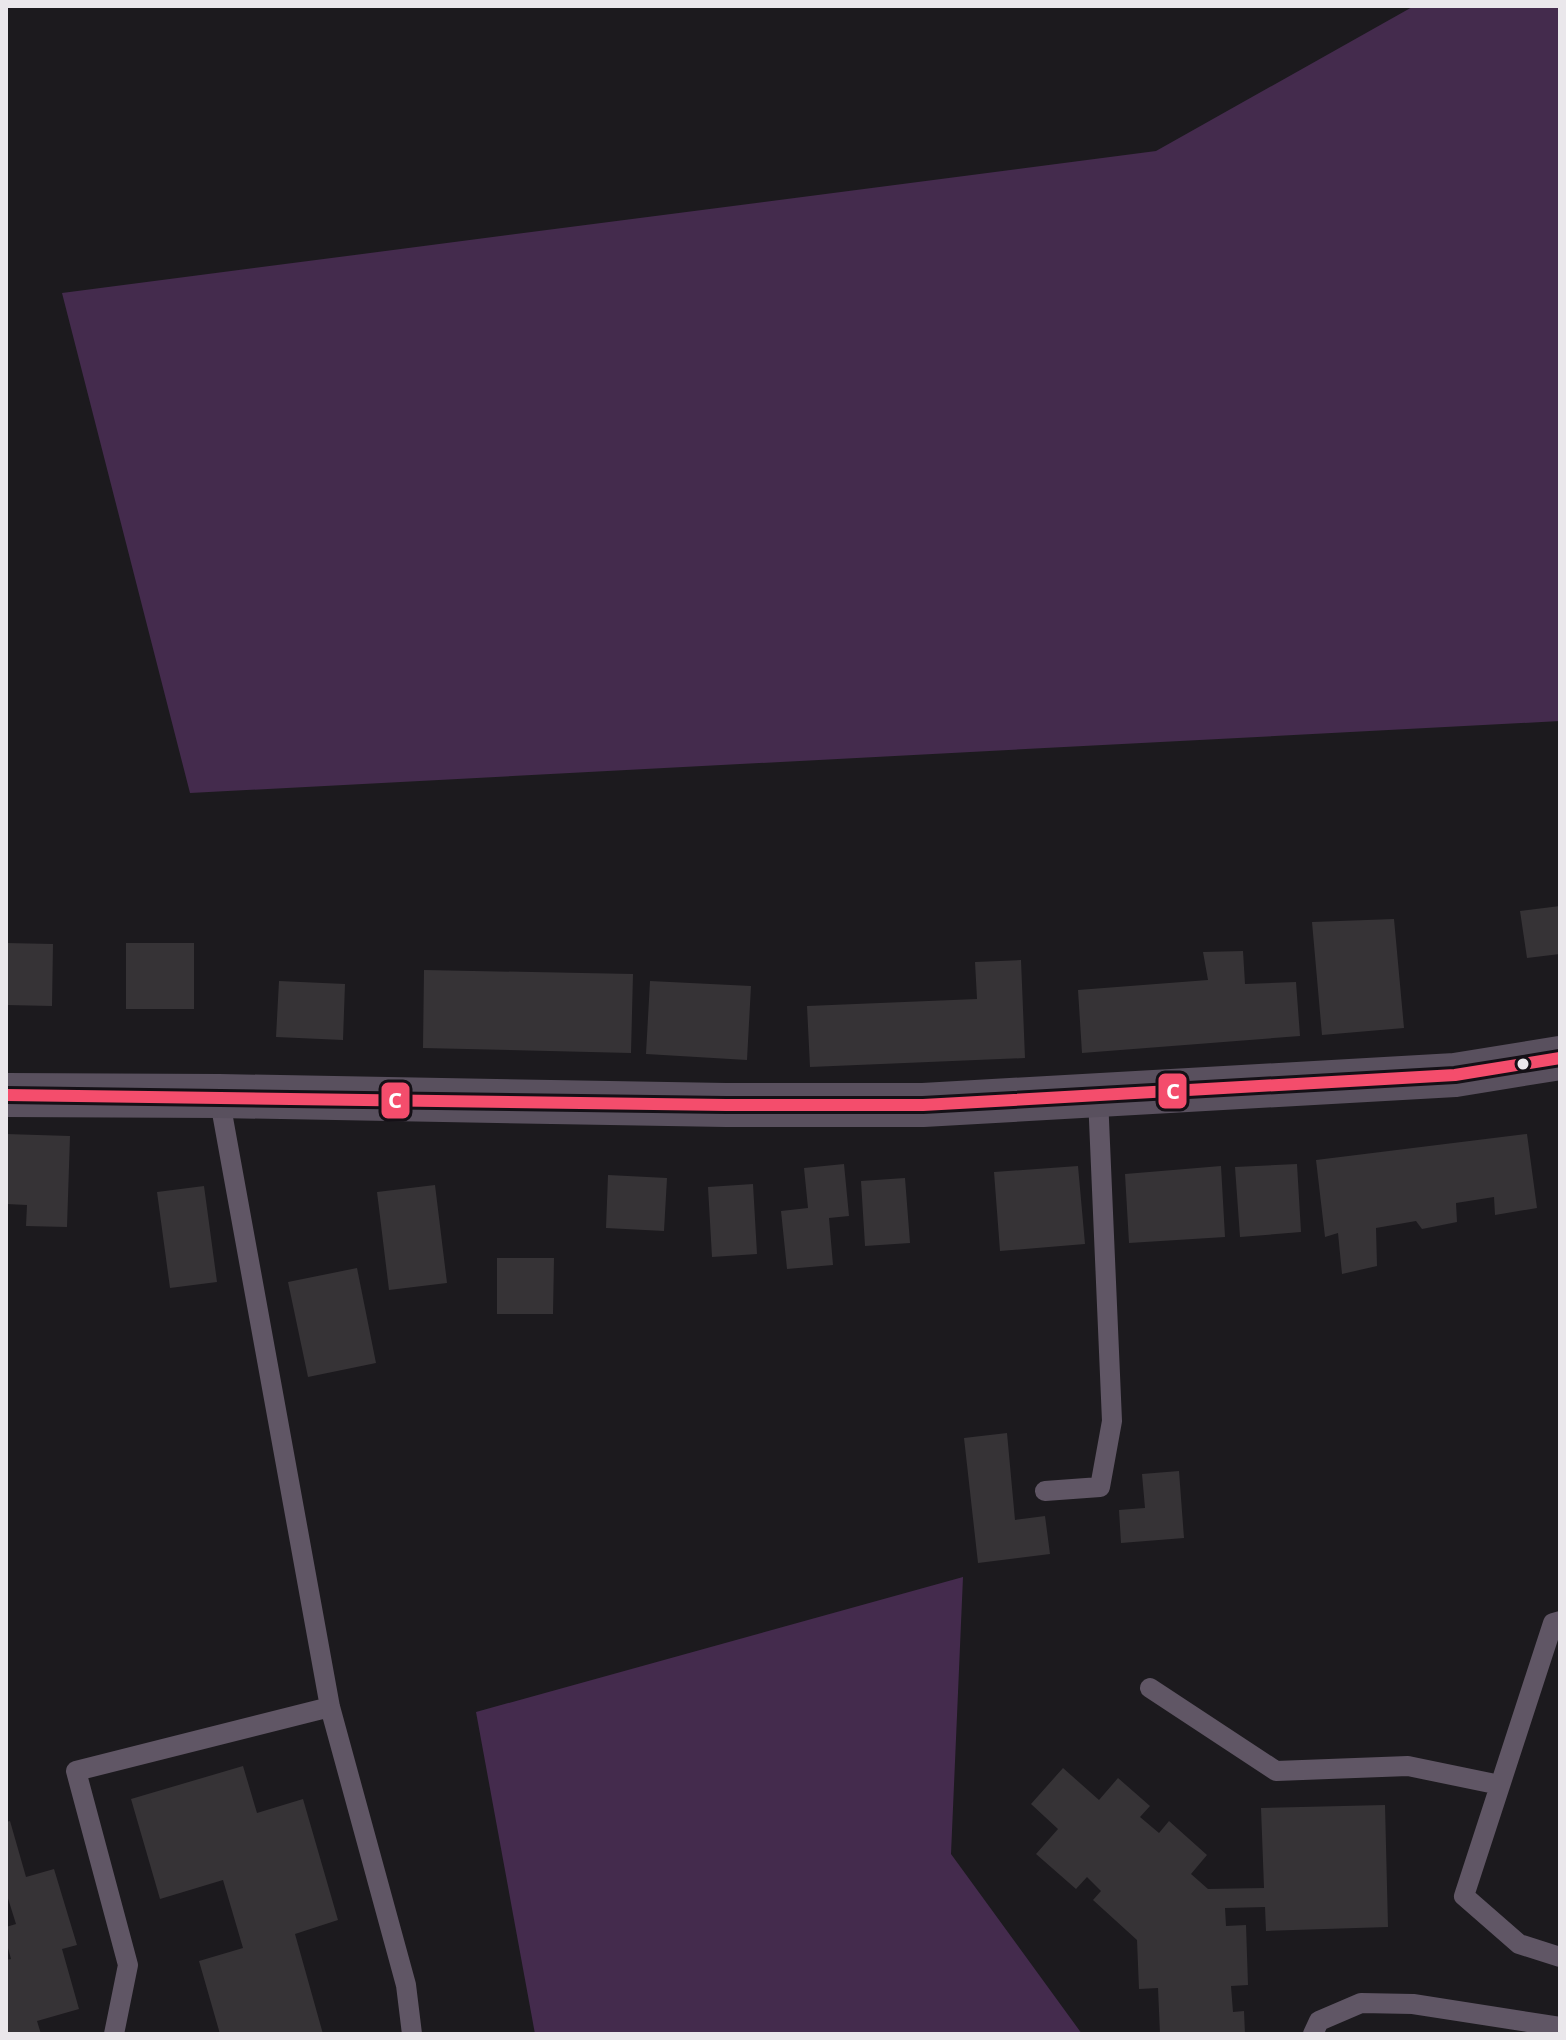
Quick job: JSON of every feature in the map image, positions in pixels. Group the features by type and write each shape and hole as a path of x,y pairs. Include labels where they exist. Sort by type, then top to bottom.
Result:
{"street":[{"path":"6,1095 923,1105 1455,1075 1560,1058"}],"lane":[{"path":"219,1096 330,1707 406,1985 412,2034"},
{"path":"1045,1491 1100,1487 1112,1421 1098,1097"},
{"path":"1560,1621 1553,1623 1464,1896 1519,1944 1560,1957"},
{"path":"1150,1688 1276,1771 1408,1766 1500,1785"},
{"path":"114,2034 128,1965 76,1771 330,1707"},
{"path":"1313,2034 1319,2021 1361,2003 1413,2004 1560,2027"}],"shaded area":[{"path":"1414,6 1560,6 1560,721 190,793 62,293 1156,151"},
{"path":"963,1577 951,1854 1082,2034 535,2034 476,1712"}],"building":[{"path":"1560,906 1560,954 1527,958 1520,911"},
{"path":"1394,919 1404,1028 1322,1035 1312,922"},
{"path":"6,943 53,944 52,1006 6,1005"},
{"path":"126,943 194,943 194,1009 126,1009"},
{"path":"1243,951 1245,984 1296,982 1300,1036 1082,1053 1078,990 1208,980 1203,952"},
{"path":"1021,960 1025,1058 810,1067 807,1006 977,999 975,962"},
{"path":"424,970 633,974 631,1053 423,1048"},
{"path":"279,981 345,984 343,1040 276,1037"},
{"path":"650,981 751,986 747,1060 646,1054"},
{"path":"6,1134 70,1136 67,1227 26,1226 27,1205 6,1204"},
{"path":"1527,1134 1537,1208 1495,1215 1494,1197 1456,1203 1457,1222 1422,1229 1416,1221 1376,1228 1377,1266 1342,1274 1338,1233 1325,1237 1316,1160"},
{"path":"844,1164 849,1216 829,1218 833,1265 787,1269 781,1211 808,1208 804,1168"},
{"path":"1297,1164 1301,1232 1240,1237 1235,1167"},
{"path":"1078,1166 1085,1244 1000,1251 994,1172"},
{"path":"1221,1166 1225,1237 1129,1243 1125,1174"},
{"path":"608,1175 667,1178 664,1231 606,1228"},
{"path":"905,1178 910,1243 865,1246 861,1181"},
{"path":"753,1184 757,1254 712,1257 708,1187"},
{"path":"435,1185 447,1283 389,1290 377,1192"},
{"path":"204,1186 217,1282 170,1288 157,1192"},
{"path":"497,1258 554,1258 553,1314 497,1314"},
{"path":"357,1268 376,1363 308,1377 288,1282"},
{"path":"1007,1433 1015,1520 1045,1516 1050,1554 978,1563 964,1438"},
{"path":"1179,1471 1184,1538 1121,1543 1119,1510 1145,1508 1142,1474"},
{"path":"243,1766 257,1813 303,1799 338,1920 295,1934 323,2034 220,2034 199,1961 243,1948 223,1880 160,1899 131,1799"},
{"path":"1063,1768 1099,1800 1118,1778 1150,1806 1140,1817 1159,1833 1169,1821 1207,1855 1191,1874 1208,1889 1264,1888 1261,1808 1385,1805 1388,1927 1266,1931 1265,1907 1225,1908 1226,1926 1246,1925 1248,1985 1231,1986 1233,2012 1244,2011 1245,2034 1160,2034 1158,1988 1139,1989 1137,1940 1093,1900 1101,1891 1087,1877 1076,1889 1036,1854 1058,1829 1031,1804"},
{"path":"10,1821 26,1877 54,1869 77,1945 62,1949 79,2009 37,2021 41,2034 6,2034 6,1960 11,1959 6,1927 16,1924 6,1892 6,1822"}],"transit line":[{"name":"C","path":"6,1095 923,1105 1455,1075 1560,1058"}]}
